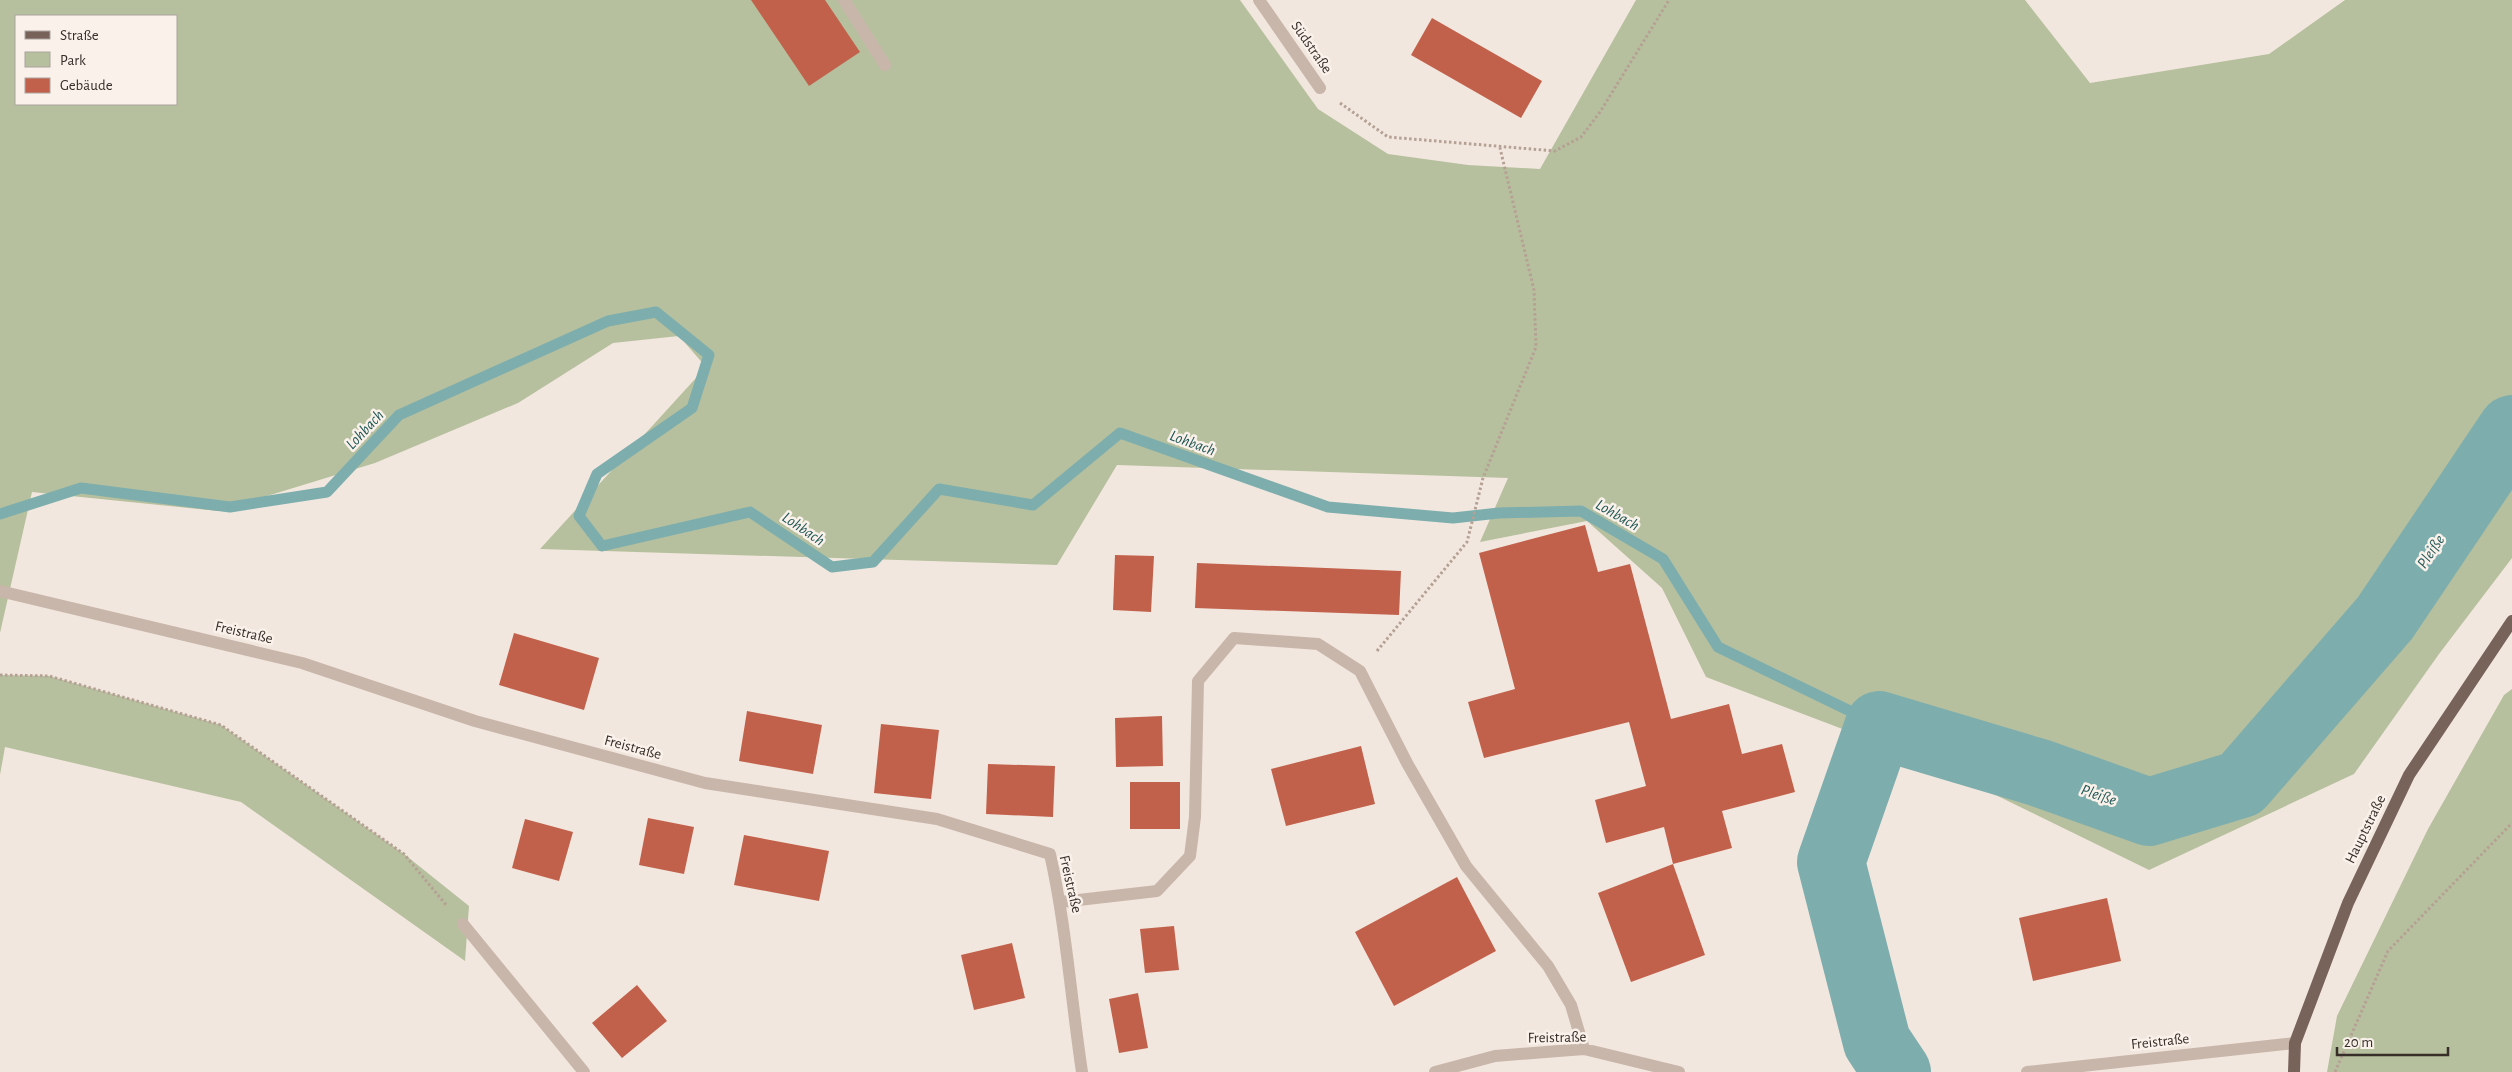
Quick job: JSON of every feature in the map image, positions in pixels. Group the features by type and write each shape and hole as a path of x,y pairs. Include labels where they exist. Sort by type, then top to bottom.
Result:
{"main road":[{"name":"Hauptstraße","path":"2294,1072 2295,1043 2348,903 2410,775 2512,621"}],"street":[{"path":"844,0 885,65"},
{"name":"Südstraße","path":"1259,0 1320,88"},
{"name":"Freistraße","path":"0,590 302,663 475,721 706,783 937,819 1050,854 1061,902 1070,989 1082,1072"},
{"path":"1061,902 1157,891 1190,856 1195,817 1198,681 1234,638 1318,644 1360,671 1407,763 1466,866 1553,974 1571,1005 1584,1050"},
{"path":"463,924 584,1072"},
{"name":"Freistraße","path":"2027,1072 2295,1043"},
{"name":"Freistraße","path":"1435,1072 1495,1056 1584,1050 1679,1072"}],"path":[{"path":"1320,88 1366,124 1388,137 1500,148 1555,151 1581,137 1600,112 1669,0"},
{"path":"1360,671 1467,542 1483,478 1536,346 1534,290 1500,148"},
{"path":"0,675 49,676 221,725 404,854 463,924"},
{"path":"2335,1072 2388,951 2512,823"}],"green space":[{"path":"0,0 1240,0 1318,109 1388,154 1468,165 1540,169 1636,0 2025,0 2090,83 2269,54 2345,0 2512,0 2512,558 2439,654 2354,774 2149,870 1924,760 1706,677 1662,588 1587,521 1480,542 1508,478 1117,465 1057,565 540,549 706,367 679,336 613,343 518,403 375,463 218,511 32,492 0,633"},
{"path":"0,675 49,676 221,725 404,854 469,906 465,961 241,802 5,747 0,775"},
{"path":"2512,689 2512,1072 2327,1072 2337,1016 2428,829 2504,695"}],"building":[{"path":"751,0 825,0 860,52 809,86"},
{"path":"1432,18 1542,81 1521,118 1411,55"},
{"path":"1585,525 1598,572 1630,564 1671,719 1729,704 1742,754 1782,744 1795,792 1722,811 1732,848 1673,864 1664,827 1606,843 1595,800 1646,786 1629,722 1484,758 1468,702 1515,689 1479,553"},
{"path":"1115,555 1154,556 1151,612 1113,610"},
{"path":"1197,563 1401,571 1399,615 1195,608"},
{"path":"514,633 599,658 584,710 499,685"},
{"path":"747,711 822,725 813,774 739,761"},
{"path":"1162,716 1163,766 1116,767 1115,718"},
{"path":"881,724 939,730 931,799 874,793"},
{"path":"1361,746 1375,804 1286,826 1271,769"},
{"path":"988,764 1055,766 1053,817 986,814"},
{"path":"1130,782 1180,782 1180,829 1130,829"},
{"path":"648,818 694,827 684,874 639,865"},
{"path":"525,819 573,832 559,881 512,868"},
{"path":"744,835 829,851 819,901 734,885"},
{"path":"1673,864 1705,955 1631,982 1598,893"},
{"path":"1457,877 1496,951 1394,1006 1355,932"},
{"path":"2107,898 2121,961 2033,981 2019,918"},
{"path":"1174,926 1179,970 1145,973 1140,929"},
{"path":"1012,943 1025,998 974,1010 961,955"},
{"path":"637,985 667,1021 622,1058 592,1023"},
{"path":"1138,993 1148,1048 1119,1053 1109,999"}],"waterway":[{"name":"Lohbach","path":"0,514 81,488 230,507 327,492 399,415 608,321 656,312 709,355 692,408 597,474 579,516 602,546 750,512 832,567 873,562 939,489 1033,505 1120,433 1328,507 1453,518 1499,513 1581,511 1663,559 1718,647 1879,725"},
{"name":"Pleiße","path":"1897,1072 1877,1042 1831,862 1879,725 2040,773 2149,812 2241,784 2385,618 2512,429"}]}
